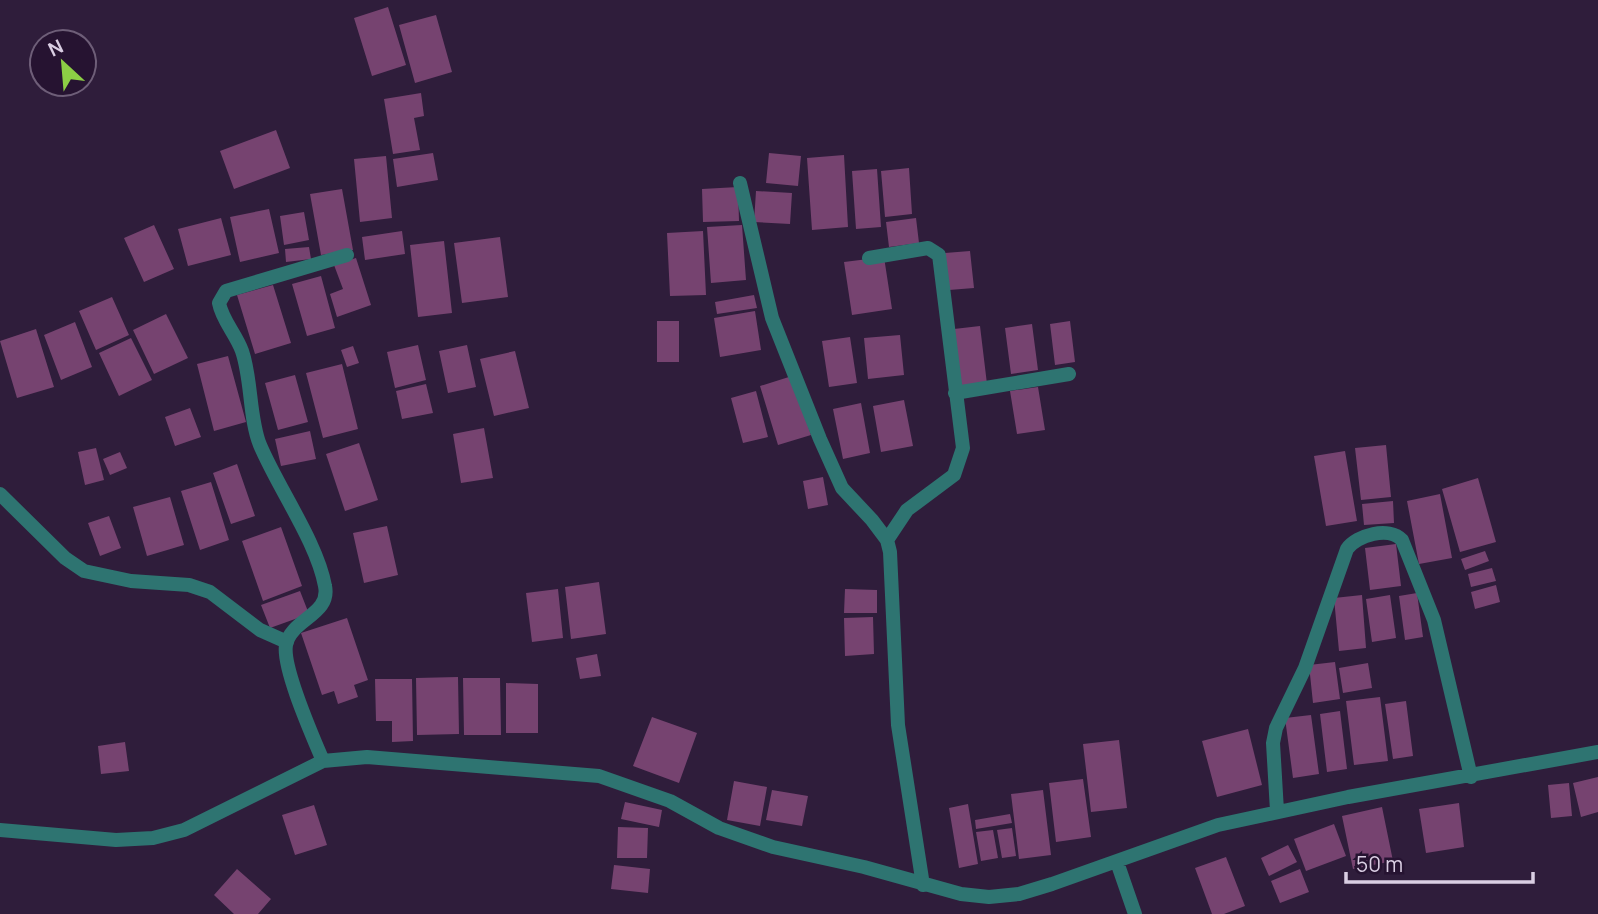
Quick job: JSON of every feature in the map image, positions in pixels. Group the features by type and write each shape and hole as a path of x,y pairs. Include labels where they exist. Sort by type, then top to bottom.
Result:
{"street":[{"path":"740,183 772,317 820,439 842,488 887,540 898,725 923,885"},
{"path":"869,258 928,248 939,255 963,448 960,464 954,475 907,510 887,540"},
{"path":"323,761 285,654 290,634 321,607 326,597 325,585 317,562 258,441 251,383 241,348 219,303 226,291 347,255"},
{"path":"956,393 1069,374"},
{"path":"0,494 65,558 84,571 131,582 190,585 210,592 260,629 286,642"},
{"path":"1277,811 1273,743 1276,729 1305,668 1347,549 1352,541 1378,534 1393,534 1402,540 1434,620 1471,777"},
{"path":"0,830 116,840 153,838 184,830 323,761 367,757 599,776 670,801 719,828 773,847 864,867 961,894 989,897 1009,895 1116,862 1218,825 1277,811 1598,752"},
{"path":"1116,862 1135,914"}],"building":[{"path":"388,7 406,65 372,76 354,18"},
{"path":"436,15 452,72 415,83 399,25"},
{"path":"421,93 424,116 414,118 420,150 393,154 384,99"},
{"path":"276,130 290,168 234,189 220,151"},
{"path":"433,153 438,180 397,187 393,159"},
{"path":"769,153 801,156 798,186 766,183"},
{"path":"844,155 848,227 812,230 807,158"},
{"path":"386,156 392,218 360,222 354,159"},
{"path":"909,168 912,214 885,217 881,171"},
{"path":"877,169 881,227 856,229 852,171"},
{"path":"738,187 739,221 703,222 702,189"},
{"path":"342,189 353,250 321,255 310,194"},
{"path":"756,191 792,193 790,224 754,222"},
{"path":"269,209 279,253 240,262 230,217"},
{"path":"304,212 309,240 284,245 280,216"},
{"path":"221,218 231,255 188,266 178,229"},
{"path":"916,218 919,243 889,247 886,222"},
{"path":"154,225 174,269 144,282 124,238"},
{"path":"742,225 746,280 711,283 707,227"},
{"path":"402,231 405,254 365,260 362,237"},
{"path":"703,231 706,295 670,296 667,233"},
{"path":"500,237 508,297 462,303 454,243"},
{"path":"444,241 452,313 418,317 410,245"},
{"path":"309,247 311,259 286,262 285,249"},
{"path":"970,251 974,288 949,290 945,253"},
{"path":"884,257 892,309 852,315 844,262"},
{"path":"356,258 371,305 337,317 330,294 343,289 334,265"},
{"path":"321,276 335,328 307,336 292,284"},
{"path":"273,285 291,343 255,354 237,295"},
{"path":"754,295 757,308 717,314 715,302"},
{"path":"112,297 129,335 96,350 79,311"},
{"path":"755,311 761,350 720,357 714,318"},
{"path":"166,314 188,358 154,374 133,330"},
{"path":"657,321 679,321 679,362 657,362"},
{"path":"1070,321 1075,362 1055,365 1050,324"},
{"path":"75,322 92,367 61,380 44,335"},
{"path":"1032,324 1038,370 1011,374 1005,328"},
{"path":"980,326 987,384 960,386 954,329"},
{"path":"36,329 54,387 17,398 0,341"},
{"path":"900,335 904,375 868,379 864,338"},
{"path":"850,337 857,383 829,387 822,341"},
{"path":"131,338 152,380 119,396 99,353"},
{"path":"418,345 426,380 395,388 387,352"},
{"path":"467,345 476,387 448,393 439,351"},
{"path":"353,346 359,363 347,367 341,350"},
{"path":"515,351 529,408 494,416 480,359"},
{"path":"228,356 246,422 214,431 197,364"},
{"path":"342,364 358,429 323,438 306,373"},
{"path":"295,375 308,422 278,430 265,383"},
{"path":"792,376 811,435 778,445 760,386"},
{"path":"426,384 433,413 402,419 396,391"},
{"path":"1038,387 1045,430 1017,434 1010,391"},
{"path":"756,391 768,437 743,443 731,398"},
{"path":"904,400 913,446 881,452 873,406"},
{"path":"861,403 870,453 843,459 833,409"},
{"path":"190,408 201,437 175,446 165,417"},
{"path":"484,428 493,478 461,483 453,434"},
{"path":"310,431 316,459 281,466 275,439"},
{"path":"359,443 378,500 345,511 326,454"},
{"path":"1386,445 1391,497 1361,500 1355,448"},
{"path":"96,448 104,480 85,485 78,452"},
{"path":"1345,451 1357,521 1326,526 1314,456"},
{"path":"120,452 127,468 110,475 103,459"},
{"path":"237,464 255,516 231,524 213,473"},
{"path":"823,477 828,505 808,509 803,481"},
{"path":"1478,478 1496,542 1460,552 1442,489"},
{"path":"211,482 229,540 200,550 181,491"},
{"path":"1440,494 1452,558 1419,564 1407,501"},
{"path":"170,497 184,545 147,556 133,507"},
{"path":"1393,501 1394,523 1364,525 1362,504"},
{"path":"109,516 121,548 100,556 88,523"},
{"path":"387,526 398,575 364,583 353,533"},
{"path":"281,527 302,586 263,601 242,541"},
{"path":"1396,544 1401,586 1370,590 1365,548"},
{"path":"1485,551 1489,561 1465,570 1461,559"},
{"path":"1492,568 1496,581 1471,587 1468,574"},
{"path":"599,582 606,634 571,639 565,587"},
{"path":"1496,585 1500,602 1475,609 1471,592"},
{"path":"558,589 563,638 532,642 526,593"},
{"path":"845,589 877,590 877,613 844,613"},
{"path":"300,591 309,614 270,628 261,605"},
{"path":"1417,593 1423,637 1405,640 1399,596"},
{"path":"1362,595 1366,648 1339,651 1334,598"},
{"path":"1390,595 1396,638 1372,642 1366,599"},
{"path":"873,617 874,654 845,656 844,618"},
{"path":"347,618 368,680 354,685 358,697 338,704 334,691 322,695 301,633"},
{"path":"597,654 601,676 580,679 576,658"},
{"path":"1335,662 1340,699 1313,703 1309,665"},
{"path":"1368,663 1372,688 1343,693 1339,668"},
{"path":"458,677 459,734 417,735 416,678"},
{"path":"463,678 500,678 501,735 464,735"},
{"path":"375,679 412,679 413,741 392,742 392,721 376,721"},
{"path":"506,683 538,684 538,733 506,733"},
{"path":"1380,697 1388,761 1354,765 1346,701"},
{"path":"1406,701 1413,756 1393,759 1385,704"},
{"path":"1340,711 1347,769 1327,772 1320,714"},
{"path":"1311,715 1319,774 1293,778 1285,718"},
{"path":"652,717 697,733 679,783 633,766"},
{"path":"1248,729 1262,785 1217,797 1202,741"},
{"path":"1119,740 1127,808 1091,812 1083,744"},
{"path":"125,742 129,771 101,774 98,746"},
{"path":"1598,777 1598,812 1581,817 1573,783"},
{"path":"1083,779 1091,837 1056,842 1049,783"},
{"path":"734,781 767,787 760,826 727,820"},
{"path":"1569,783 1572,816 1551,818 1548,785"},
{"path":"772,790 808,796 802,826 766,820"},
{"path":"1043,790 1051,855 1019,859 1011,794"},
{"path":"625,802 662,810 659,827 621,819"},
{"path":"1459,803 1464,847 1426,853 1419,809"},
{"path":"968,804 978,864 959,868 949,808"},
{"path":"314,805 327,845 295,855 282,815"},
{"path":"1382,807 1393,861 1353,869 1342,816"},
{"path":"1010,814 1012,823 976,829 975,820"},
{"path":"1334,824 1346,856 1306,871 1294,839"},
{"path":"618,827 648,828 647,858 617,858"},
{"path":"1012,828 1016,856 1002,858 997,830"},
{"path":"993,830 998,858 981,861 976,832"},
{"path":"1288,845 1297,862 1269,876 1261,858"},
{"path":"1226,857 1245,906 1224,914 1212,914 1195,868"},
{"path":"614,865 650,869 648,893 611,889"},
{"path":"237,869 271,899 258,914 234,914 214,895"},
{"path":"1300,869 1309,892 1280,903 1271,881"}]}
